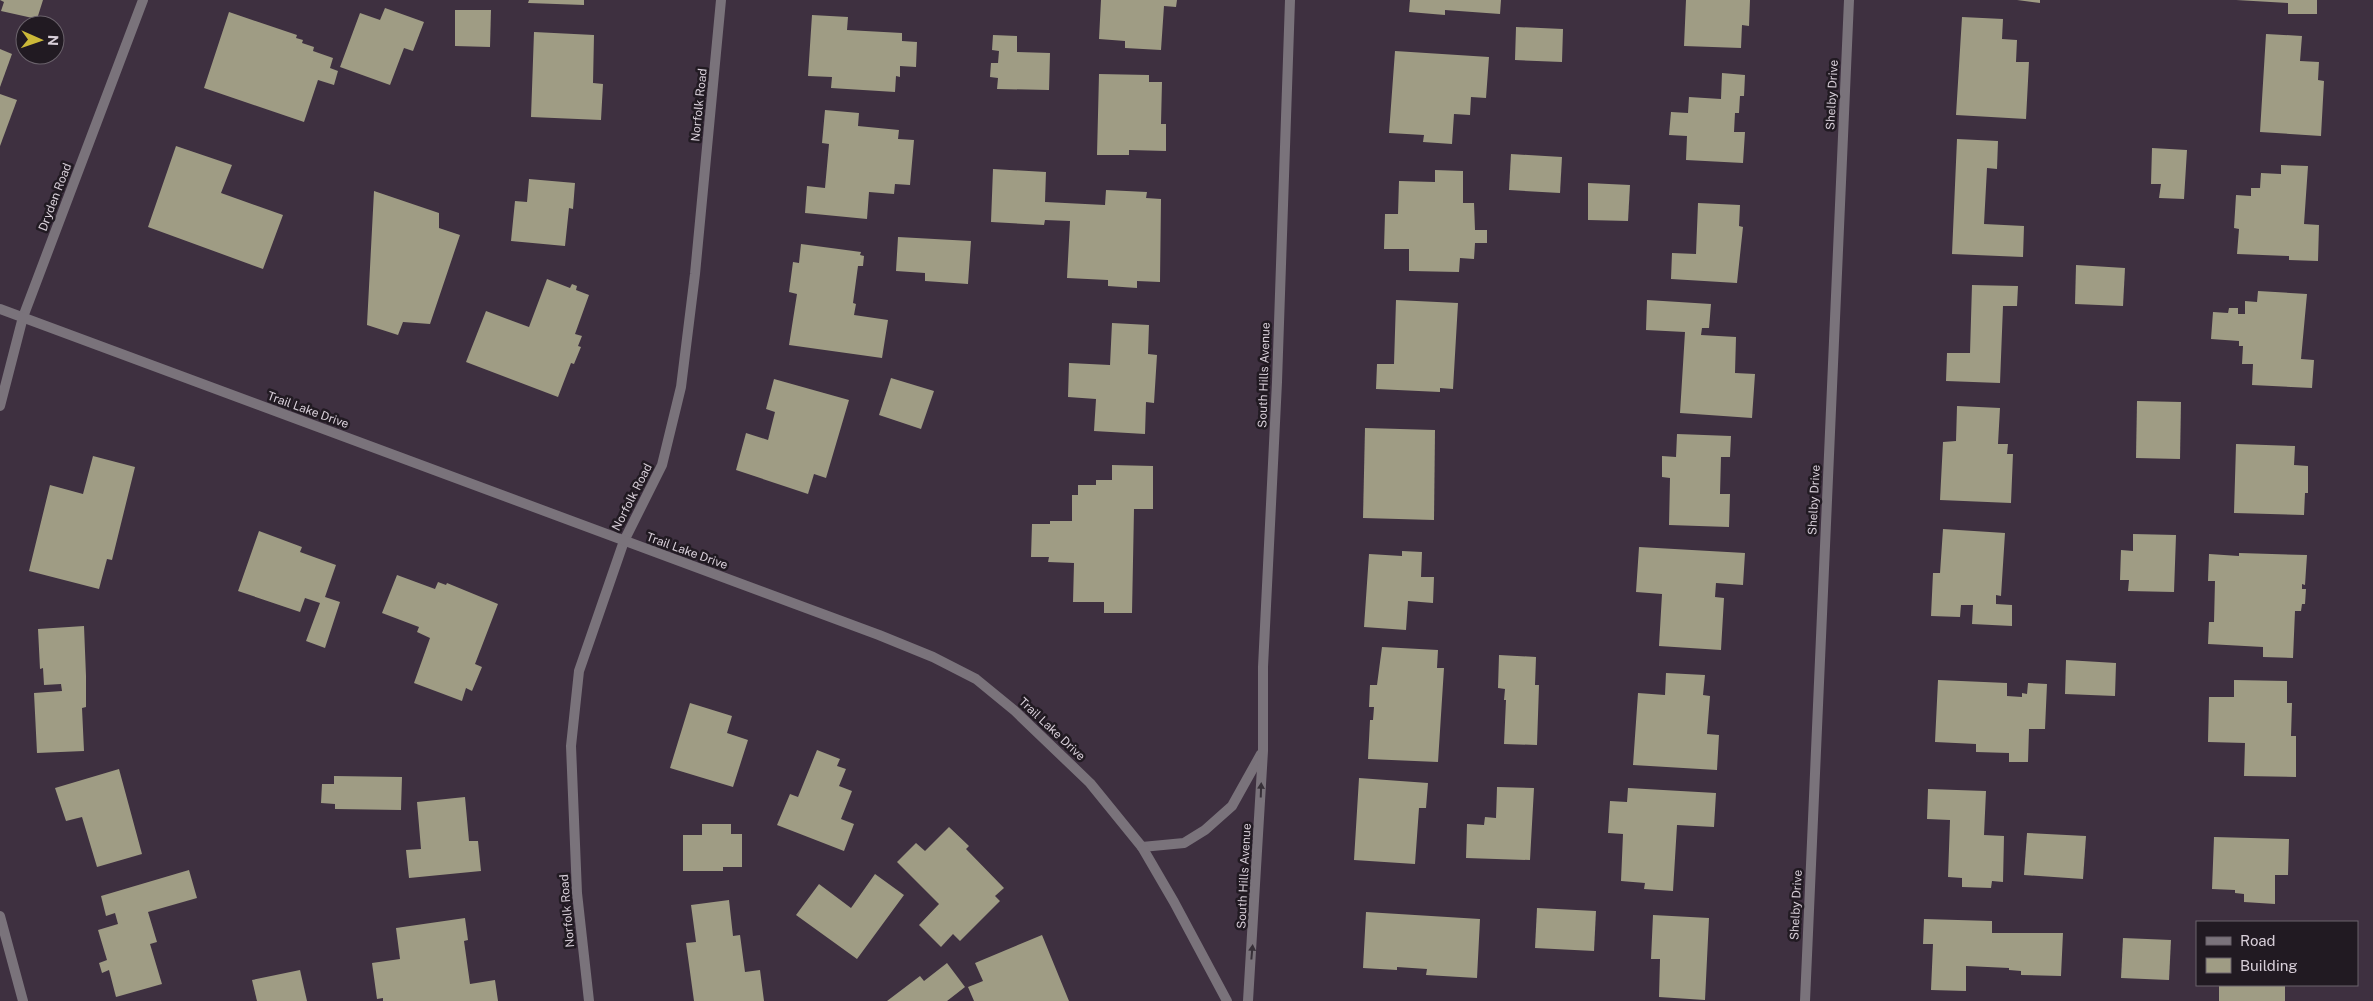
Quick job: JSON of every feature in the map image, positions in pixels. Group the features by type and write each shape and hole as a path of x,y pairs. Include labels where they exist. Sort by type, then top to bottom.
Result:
{"street":[{"name":"Dryden Road","path":"0,406 23,317 143,0"},
{"name":"Norfolk Road","path":"590,1001 577,893 571,746 579,671 624,541 662,466 681,387 698,244 721,0"},
{"name":"South Hills Avenue","path":"1248,1001 1263,751 1264,668 1277,382 1290,0"},
{"name":"Shelby Drive","path":"1805,1001 1849,0"},
{"name":"Trail Lake Drive","path":"0,309 879,635 933,657 976,679 1015,711 1090,783 1142,847 1174,902 1226,1001"},
{"name":"South Hills Avenue","path":"1142,847 1184,843 1205,830 1232,806 1263,751"},
{"path":"0,916 23,1001"}],"building":[{"path":"0,0 43,0 38,15 19,15 1,11 4,2"},
{"path":"529,0 584,0 584,5 528,3"},
{"path":"1101,0 1177,0 1176,7 1164,6 1161,50 1125,48 1125,41 1099,39"},
{"path":"1410,0 1501,0 1500,14 1445,10 1445,15 1409,12"},
{"path":"1686,0 1750,0 1749,26 1742,25 1741,48 1684,46"},
{"path":"2017,0 2040,0 2040,3"},
{"path":"2236,0 2317,0 2317,14 2288,14 2288,3"},
{"path":"385,8 424,22 413,51 404,48 390,85 340,67 360,13 380,20"},
{"path":"455,10 491,10 490,47 455,46"},
{"path":"229,12 297,35 296,38 303,40 302,43 314,47 313,51 333,58 330,68 338,71 334,85 318,80 304,122 204,88"},
{"path":"812,15 848,17 847,30 902,33 902,41 917,42 916,67 900,66 900,77 896,76 895,92 831,88 832,77 808,76"},
{"path":"1962,17 2003,19 2002,39 2017,40 2016,62 2029,62 2026,119 1956,115"},
{"path":"1516,27 1563,29 1562,62 1515,60"},
{"path":"534,32 594,35 593,83 603,84 601,120 531,117"},
{"path":"2266,34 2302,36 2300,61 2319,62 2318,80 2324,81 2321,136 2260,132"},
{"path":"993,35 1017,36 1017,52 1050,53 1049,90 997,89 998,78 990,77 991,63 998,63 999,51 992,50"},
{"path":"0,49 12,54 0,87"},
{"path":"1395,51 1489,57 1486,98 1471,97 1470,115 1454,114 1452,144 1423,142 1424,135 1389,133"},
{"path":"1722,73 1745,75 1744,96 1740,96 1739,113 1735,113 1734,132 1745,132 1743,163 1686,160 1687,136 1669,135 1671,112 1688,113 1689,97 1721,99"},
{"path":"1099,74 1149,75 1149,82 1162,82 1161,124 1166,124 1166,151 1129,150 1129,155 1097,155"},
{"path":"0,94 17,100 0,146"},
{"path":"825,110 859,113 858,126 899,130 898,139 914,140 910,185 895,184 894,194 869,192 867,219 805,213 807,186 825,188 829,144 822,143"},
{"path":"1957,139 1998,141 1997,169 1987,168 1984,224 2024,226 2023,257 1952,254"},
{"path":"176,146 232,165 221,193 283,215 263,269 148,227"},
{"path":"2152,148 2187,150 2184,199 2159,198 2161,184 2151,184"},
{"path":"1511,154 1562,157 1560,193 1509,190"},
{"path":"2281,165 2308,166 2304,224 2319,225 2318,261 2289,260 2289,256 2237,254 2239,229 2234,228 2236,195 2251,196 2251,188 2260,188 2261,173 2281,174"},
{"path":"993,169 1046,172 1045,202 1105,205 1106,190 1147,192 1146,198 1161,199 1160,282 1137,281 1137,288 1108,286 1108,280 1067,278 1070,221 1045,220 1044,225 991,222"},
{"path":"1435,170 1463,171 1463,203 1474,203 1475,230 1487,230 1487,243 1475,243 1474,259 1460,258 1459,272 1409,271 1409,249 1384,249 1385,214 1398,214 1399,181 1435,182"},
{"path":"529,179 575,183 573,209 569,208 565,246 511,241 515,201 527,202"},
{"path":"1588,183 1630,185 1628,221 1588,220"},
{"path":"374,191 439,213 439,228 460,235 430,324 403,322 398,335 367,325"},
{"path":"1698,203 1740,205 1739,226 1743,227 1737,283 1671,279 1672,253 1696,254"},
{"path":"898,237 971,241 968,284 925,281 925,273 896,271"},
{"path":"801,244 861,252 860,255 864,256 863,266 858,266 853,303 856,304 854,315 888,320 882,358 789,345 797,294 789,292 793,262 799,263"},
{"path":"2076,265 2125,268 2123,306 2075,304"},
{"path":"547,279 570,288 572,284 577,286 576,290 589,295 575,334 582,336 578,346 581,347 574,364 571,363 558,397 466,362 486,311 529,327"},
{"path":"1972,285 2018,286 2017,306 2003,306 2000,383 1946,381 1947,353 1970,353"},
{"path":"2258,291 2307,294 2301,359 2314,360 2312,388 2252,385 2253,364 2242,364 2243,346 2239,346 2239,341 2211,339 2213,312 2228,313 2229,308 2238,308 2238,314 2245,314 2245,301 2257,302"},
{"path":"1396,300 1458,303 1453,389 1440,388 1440,392 1376,389 1377,364 1394,364"},
{"path":"1647,300 1711,304 1709,328 1702,328 1701,335 1736,337 1735,373 1755,374 1752,418 1680,413 1685,332 1646,330"},
{"path":"1112,323 1149,325 1148,354 1157,355 1154,403 1146,402 1145,434 1094,431 1096,399 1068,397 1069,363 1110,365"},
{"path":"891,378 934,391 921,429 879,415"},
{"path":"774,379 849,400 826,478 814,474 808,494 736,470 746,433 768,440 775,412 766,409"},
{"path":"2137,401 2181,402 2180,459 2136,458"},
{"path":"1957,406 2000,408 1998,444 2008,444 2007,454 2013,454 2011,503 1940,500 1943,442 1956,441"},
{"path":"1365,428 1435,430 1434,520 1363,518"},
{"path":"1677,434 1731,436 1730,457 1721,457 1720,494 1730,494 1729,527 1669,525 1670,478 1662,477 1662,456 1676,457"},
{"path":"2236,444 2295,446 2294,465 2308,466 2308,493 2305,493 2304,515 2234,513"},
{"path":"93,456 135,467 112,560 107,559 99,589 29,571 50,485 83,494"},
{"path":"1112,465 1153,466 1153,509 1134,509 1132,613 1104,613 1104,602 1073,602 1074,563 1048,562 1049,557 1031,557 1032,524 1050,524 1050,521 1072,521 1072,495 1078,495 1078,485 1096,485 1096,480 1112,480"},
{"path":"1943,529 2005,533 2001,596 1996,595 1996,604 2012,605 2012,626 1972,624 1973,605 1961,605 1960,617 1931,616 1933,573 1940,573"},
{"path":"259,531 302,547 300,552 336,565 325,597 340,602 325,648 306,641 320,603 305,598 300,612 238,591"},
{"path":"2133,534 2176,535 2174,592 2128,591 2129,580 2120,580 2121,550 2133,551"},
{"path":"1639,547 1745,553 1743,585 1716,583 1715,597 1724,598 1721,650 1659,646 1662,594 1636,592"},
{"path":"1402,551 1422,552 1421,577 1434,577 1433,603 1408,601 1406,630 1364,627 1369,554 1402,556"},
{"path":"2239,553 2307,555 2305,585 2302,584 2302,589 2306,589 2305,604 2302,604 2301,611 2295,611 2293,658 2263,657 2263,647 2208,644 2209,622 2214,622 2215,581 2208,581 2209,554 2239,556"},
{"path":"397,575 435,589 438,582 446,585 447,583 498,604 475,664 482,667 472,691 466,688 462,701 414,683 430,638 417,632 419,627 382,613"},
{"path":"84,626 86,707 82,708 84,751 37,753 34,693 62,691 61,684 44,685 43,668 40,669 38,629"},
{"path":"1382,647 1438,650 1437,668 1444,668 1438,762 1368,759 1370,720 1373,720 1374,707 1369,707 1370,685 1377,685"},
{"path":"1499,655 1536,657 1535,685 1539,685 1537,745 1504,744 1506,700 1504,700 1505,689 1498,688"},
{"path":"2066,660 2116,663 2115,696 2065,694"},
{"path":"1666,673 1705,675 1703,695 1710,696 1707,734 1719,735 1717,770 1633,765 1638,693 1665,695"},
{"path":"1938,680 2007,683 2007,696 2022,697 2022,693 2027,694 2028,683 2047,684 2045,729 2029,729 2028,762 2009,762 2009,753 1976,752 1976,744 1935,742"},
{"path":"2234,680 2287,681 2287,703 2292,703 2291,736 2296,736 2296,777 2244,776 2245,743 2208,742 2209,697 2234,697"},
{"path":"690,703 732,716 727,733 748,740 733,787 670,768"},
{"path":"817,750 840,759 837,766 846,769 839,786 852,791 841,819 854,824 844,851 777,825 790,794 798,797"},
{"path":"119,769 142,854 97,867 82,817 66,821 55,788"},
{"path":"334,776 402,777 401,810 335,809 335,804 321,803 322,784 334,784"},
{"path":"1359,778 1428,783 1426,808 1419,808 1415,864 1354,860"},
{"path":"1497,787 1534,788 1530,860 1466,858 1467,824 1484,825 1485,817 1496,818"},
{"path":"1628,788 1716,793 1714,827 1677,825 1673,891 1644,889 1645,883 1621,881 1623,834 1608,833 1610,801 1627,802"},
{"path":"1928,789 1986,791 1984,835 2004,836 2003,882 1992,881 1991,888 1962,887 1962,878 1948,877 1950,820 1927,819"},
{"path":"465,797 469,841 478,841 481,871 409,878 406,850 421,849 417,802"},
{"path":"702,824 731,824 731,834 742,834 742,867 723,867 723,871 683,871 683,835 702,835"},
{"path":"949,827 969,846 966,849 1004,888 995,896 1000,901 960,941 953,934 941,947 919,925 939,904 897,862 916,843 925,851"},
{"path":"2027,833 2086,836 2083,879 2024,875"},
{"path":"2214,837 2289,839 2288,875 2275,875 2275,904 2244,902 2244,894 2235,893 2235,890 2212,889"},
{"path":"189,870 197,898 148,912 157,942 150,944 162,984 116,997 109,970 102,973 99,963 107,960 98,930 118,924 115,913 106,916 101,896"},
{"path":"875,874 904,895 857,959 796,915 819,884 851,908"},
{"path":"729,900 733,936 740,935 745,972 760,970 764,1001 694,1001 686,943 696,942 691,905"},
{"path":"1537,908 1596,911 1594,951 1535,948"},
{"path":"1366,912 1480,919 1477,978 1426,975 1427,969 1397,967 1397,970 1363,968"},
{"path":"1653,915 1709,918 1705,1000 1659,997 1660,959 1651,959"},
{"path":"465,918 468,940 464,941 470,984 495,980 498,1001 383,1001 383,998 377,999 372,963 400,959 396,928"},
{"path":"1924,919 1992,921 1992,933 2063,933 2061,976 2021,975 2021,971 2009,970 2009,968 1966,966 1966,991 1931,990 1933,944 1923,944"},
{"path":"1042,935 1069,1001 974,1001 968,987 983,981 975,963"},
{"path":"2123,938 2171,940 2169,980 2121,978"},
{"path":"947,963 965,987 947,1001 887,1001 920,976 924,981"},
{"path":"300,970 307,1001 257,1001 252,980"},
{"path":"2219,986 2285,986 2285,1001 2219,1001"}]}
